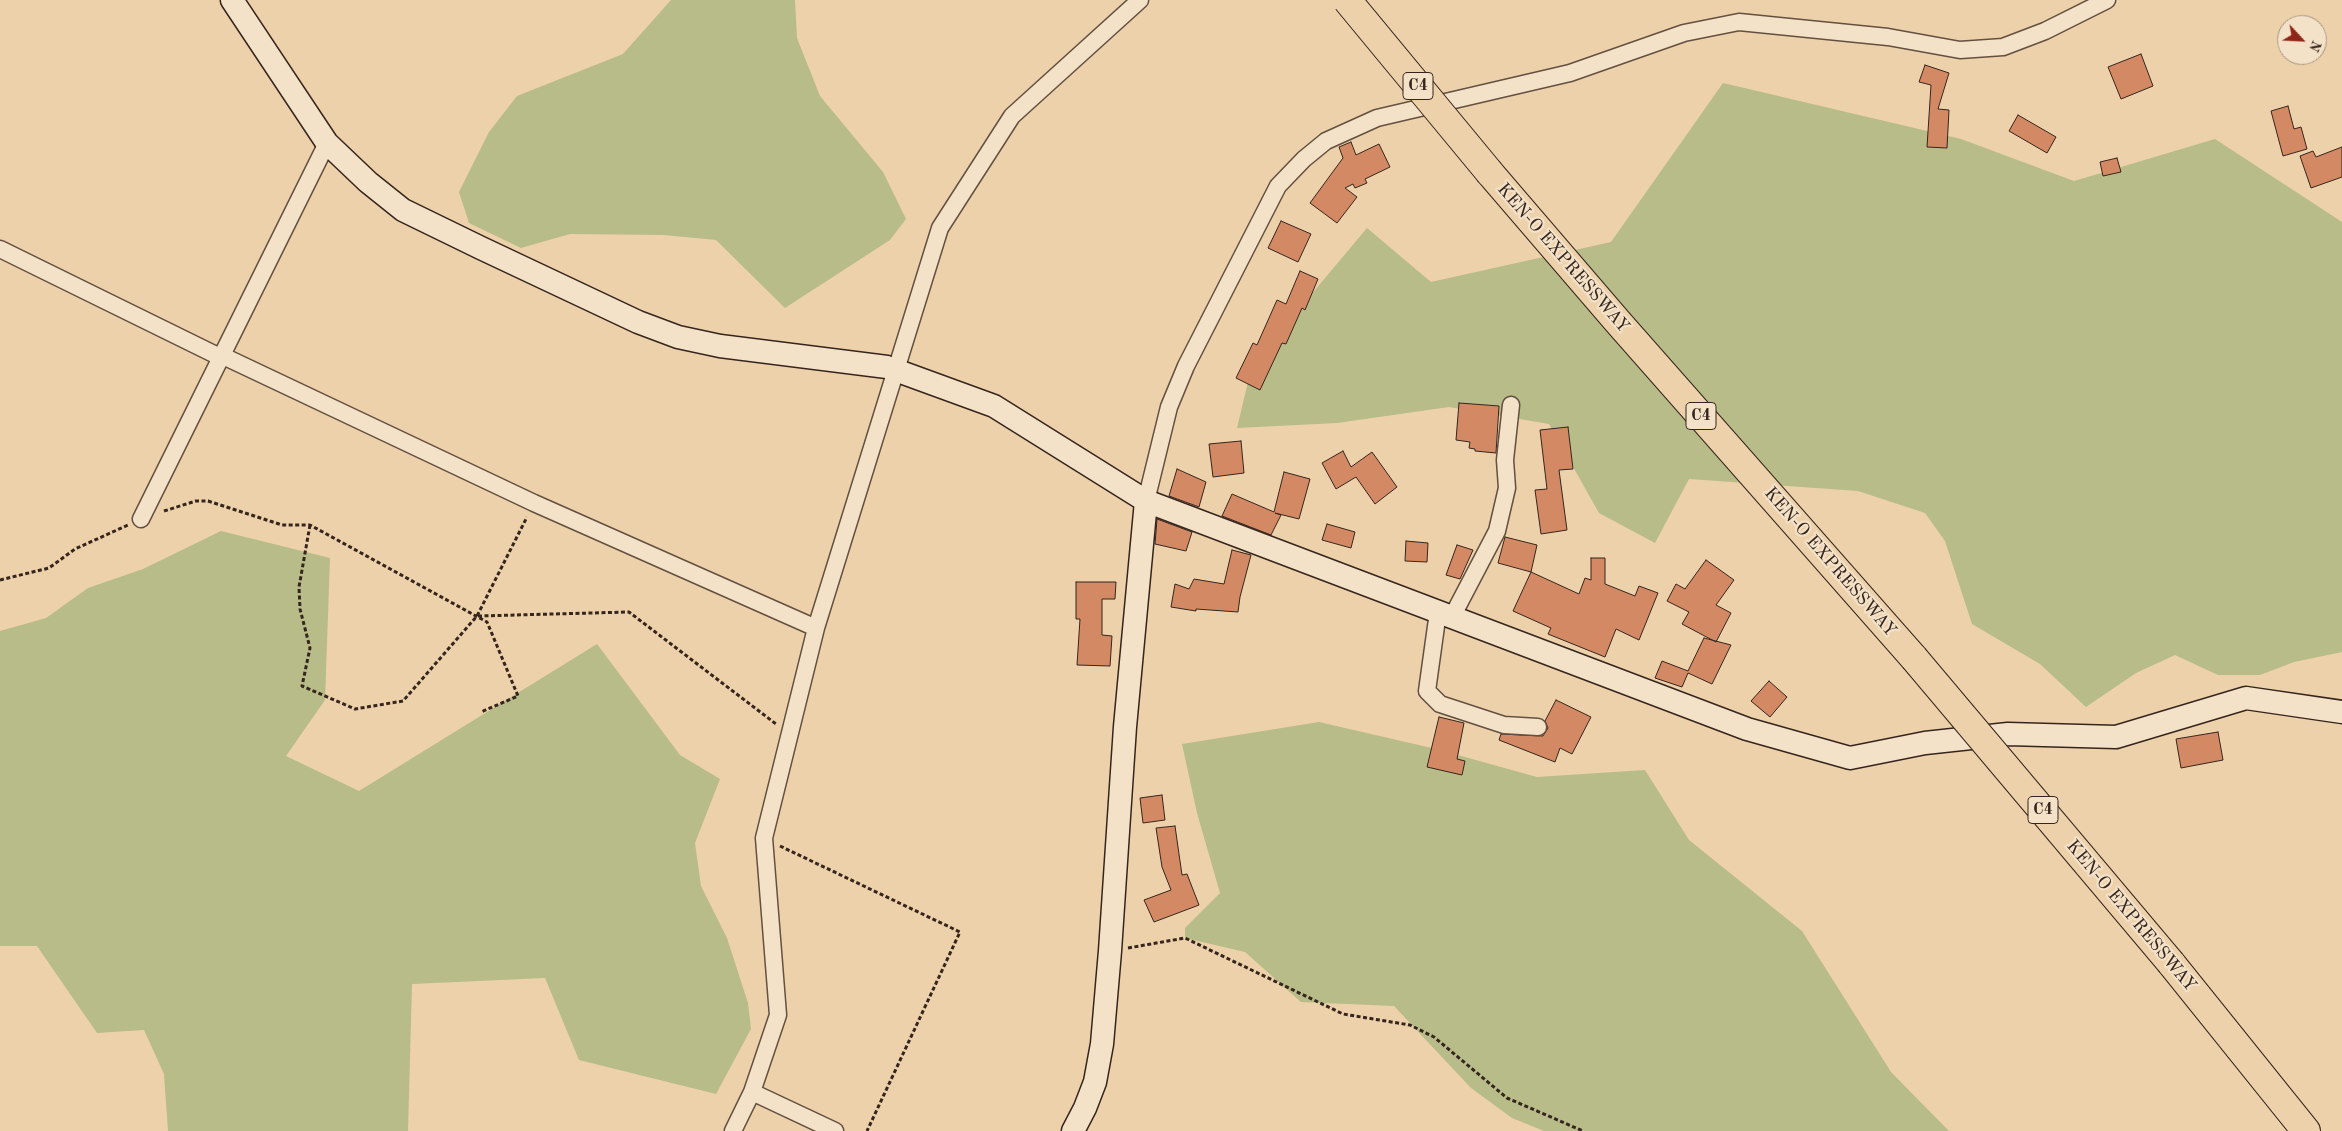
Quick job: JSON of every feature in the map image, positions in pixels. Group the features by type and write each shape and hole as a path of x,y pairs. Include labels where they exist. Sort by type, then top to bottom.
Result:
{"highway":[{"name":"KEN-O EXPRESSWAY","path":"1346,0 1490,173 1618,322 1914,658 2171,963 2306,1131"}],"street":[{"path":"232,0 327,144 368,182 403,210 638,322 678,337 720,346 887,367 994,406 1146,501 1747,729 1850,758 1925,743 2008,734 2116,738 2246,698 2342,712"},
{"path":"733,1131 752,1092 778,1015 764,838 788,734 816,628 897,372 940,228 1012,116 1140,0"},
{"path":"1073,1131 1085,1108 1094,1082 1102,1044 1125,727 1146,501 1169,407 1186,366 1278,186 1304,159 1326,141 1377,118 1570,73 1684,34 1739,22 1888,37 1960,50 2002,47 2045,31 2107,0"},
{"path":"140,519 327,144"},
{"path":"0,249 222,357 534,503 816,628"},
{"path":"1511,405 1505,460 1508,488 1497,531 1445,614 1427,691 1440,704 1504,725 1538,727"},
{"path":"752,1092 835,1131"}],"path":[{"path":"0,580 49,568 75,549 140,519 196,501 208,501 282,525 310,525 487,622 518,696 482,712"},
{"path":"310,525 299,587 300,609 310,648 302,686 355,710 403,701 477,616 534,503"},
{"path":"477,616 629,612 788,734"},
{"path":"764,838 960,932 866,1131"},
{"path":"1110,951 1185,938 1343,1014 1410,1025 1434,1037 1507,1098 1583,1131"}],"green space":[{"path":"671,0 795,0 797,38 820,96 883,172 906,219 890,240 785,308 716,240 664,235 570,234 521,248 469,223 459,192 489,132 517,96 623,54"},
{"path":"1723,83 1961,139 2074,181 2215,139 2342,222 2342,652 2294,662 2260,675 2218,675 2175,655 2136,673 2086,707 2040,664 1972,624 1945,541 1925,513 1858,491 1689,479 1655,543 1599,513 1549,424 1449,407 1337,423 1237,428 1252,365 1367,228 1431,282 1611,242"},
{"path":"221,531 330,558 325,700 286,756 359,791 597,644 680,755 720,779 695,843 701,886 727,938 748,1003 751,1029 716,1094 579,1060 545,978 412,984 408,1131 168,1131 164,1074 144,1030 97,1033 37,946 0,946 0,631 46,618 88,588 143,569"},
{"path":"1319,722 1436,749 1537,777 1645,770 1689,840 1802,931 1891,1072 1949,1131 1544,1131 1512,1118 1471,1088 1394,1006 1301,1002 1245,952 1185,938 1185,928 1220,893 1197,813 1182,744"}],"building":[{"path":"2141,54 2153,86 2121,99 2108,67"},
{"path":"1925,65 1949,73 1938,109 1949,110 1947,148 1927,147 1931,85 1919,82"},
{"path":"2288,106 2294,129 2301,127 2307,149 2283,156 2271,111"},
{"path":"2018,115 2056,137 2047,153 2009,131"},
{"path":"1351,142 1356,155 1379,144 1390,167 1365,179 1367,183 1355,188 1353,184 1345,188 1357,197 1337,223 1310,203 1343,158 1339,147"},
{"path":"2342,147 2342,177 2311,188 2300,156 2313,151 2316,157"},
{"path":"2117,158 2121,172 2103,176 2100,162"},
{"path":"1281,221 1311,234 1298,262 1268,248"},
{"path":"1300,271 1318,279 1305,310 1302,308 1286,344 1282,343 1260,390 1236,378 1253,343 1257,345 1277,300 1286,304"},
{"path":"1459,403 1499,406 1496,453 1475,451 1475,449 1469,448 1470,442 1456,440"},
{"path":"1568,427 1573,469 1559,470 1567,530 1541,534 1535,490 1547,489 1540,430"},
{"path":"1241,441 1244,473 1213,477 1209,444"},
{"path":"1343,451 1351,467 1372,452 1397,487 1375,504 1356,477 1336,489 1322,463"},
{"path":"1177,469 1206,482 1199,507 1169,496"},
{"path":"1284,472 1310,479 1299,519 1275,513 1281,515 1271,535 1222,516 1232,494 1274,512"},
{"path":"1157,519 1192,532 1186,551 1155,544"},
{"path":"1327,524 1355,532 1351,548 1322,540"},
{"path":"1505,537 1537,545 1531,572 1498,563"},
{"path":"1406,541 1428,543 1427,562 1405,561"},
{"path":"1457,545 1473,550 1460,579 1446,575"},
{"path":"1232,550 1251,555 1238,612 1196,609 1196,611 1171,607 1175,584 1189,589 1194,579 1224,584"},
{"path":"1591,558 1605,558 1605,584 1635,596 1639,586 1658,593 1639,640 1616,629 1605,657 1548,634 1551,628 1513,611 1531,572 1579,594 1585,578 1591,580"},
{"path":"1706,560 1734,580 1716,605 1731,613 1716,642 1682,624 1689,612 1667,601 1676,584 1685,589"},
{"path":"1076,582 1116,582 1115,599 1102,599 1102,635 1112,636 1110,666 1077,665 1080,619 1076,619"},
{"path":"1704,638 1731,645 1712,684 1688,673 1682,687 1655,678 1662,661 1688,671"},
{"path":"1769,681 1787,697 1770,717 1751,701"},
{"path":"1556,700 1591,717 1572,754 1560,748 1555,762 1499,740 1501,734 1543,736 1548,728 1545,721"},
{"path":"1439,717 1464,723 1457,759 1465,761 1462,775 1427,767"},
{"path":"2218,732 2223,760 2181,768 2176,739"},
{"path":"1162,795 1165,820 1143,823 1140,798"},
{"path":"1175,826 1182,875 1187,874 1199,905 1154,922 1144,900 1171,890 1162,867 1156,828"}]}
